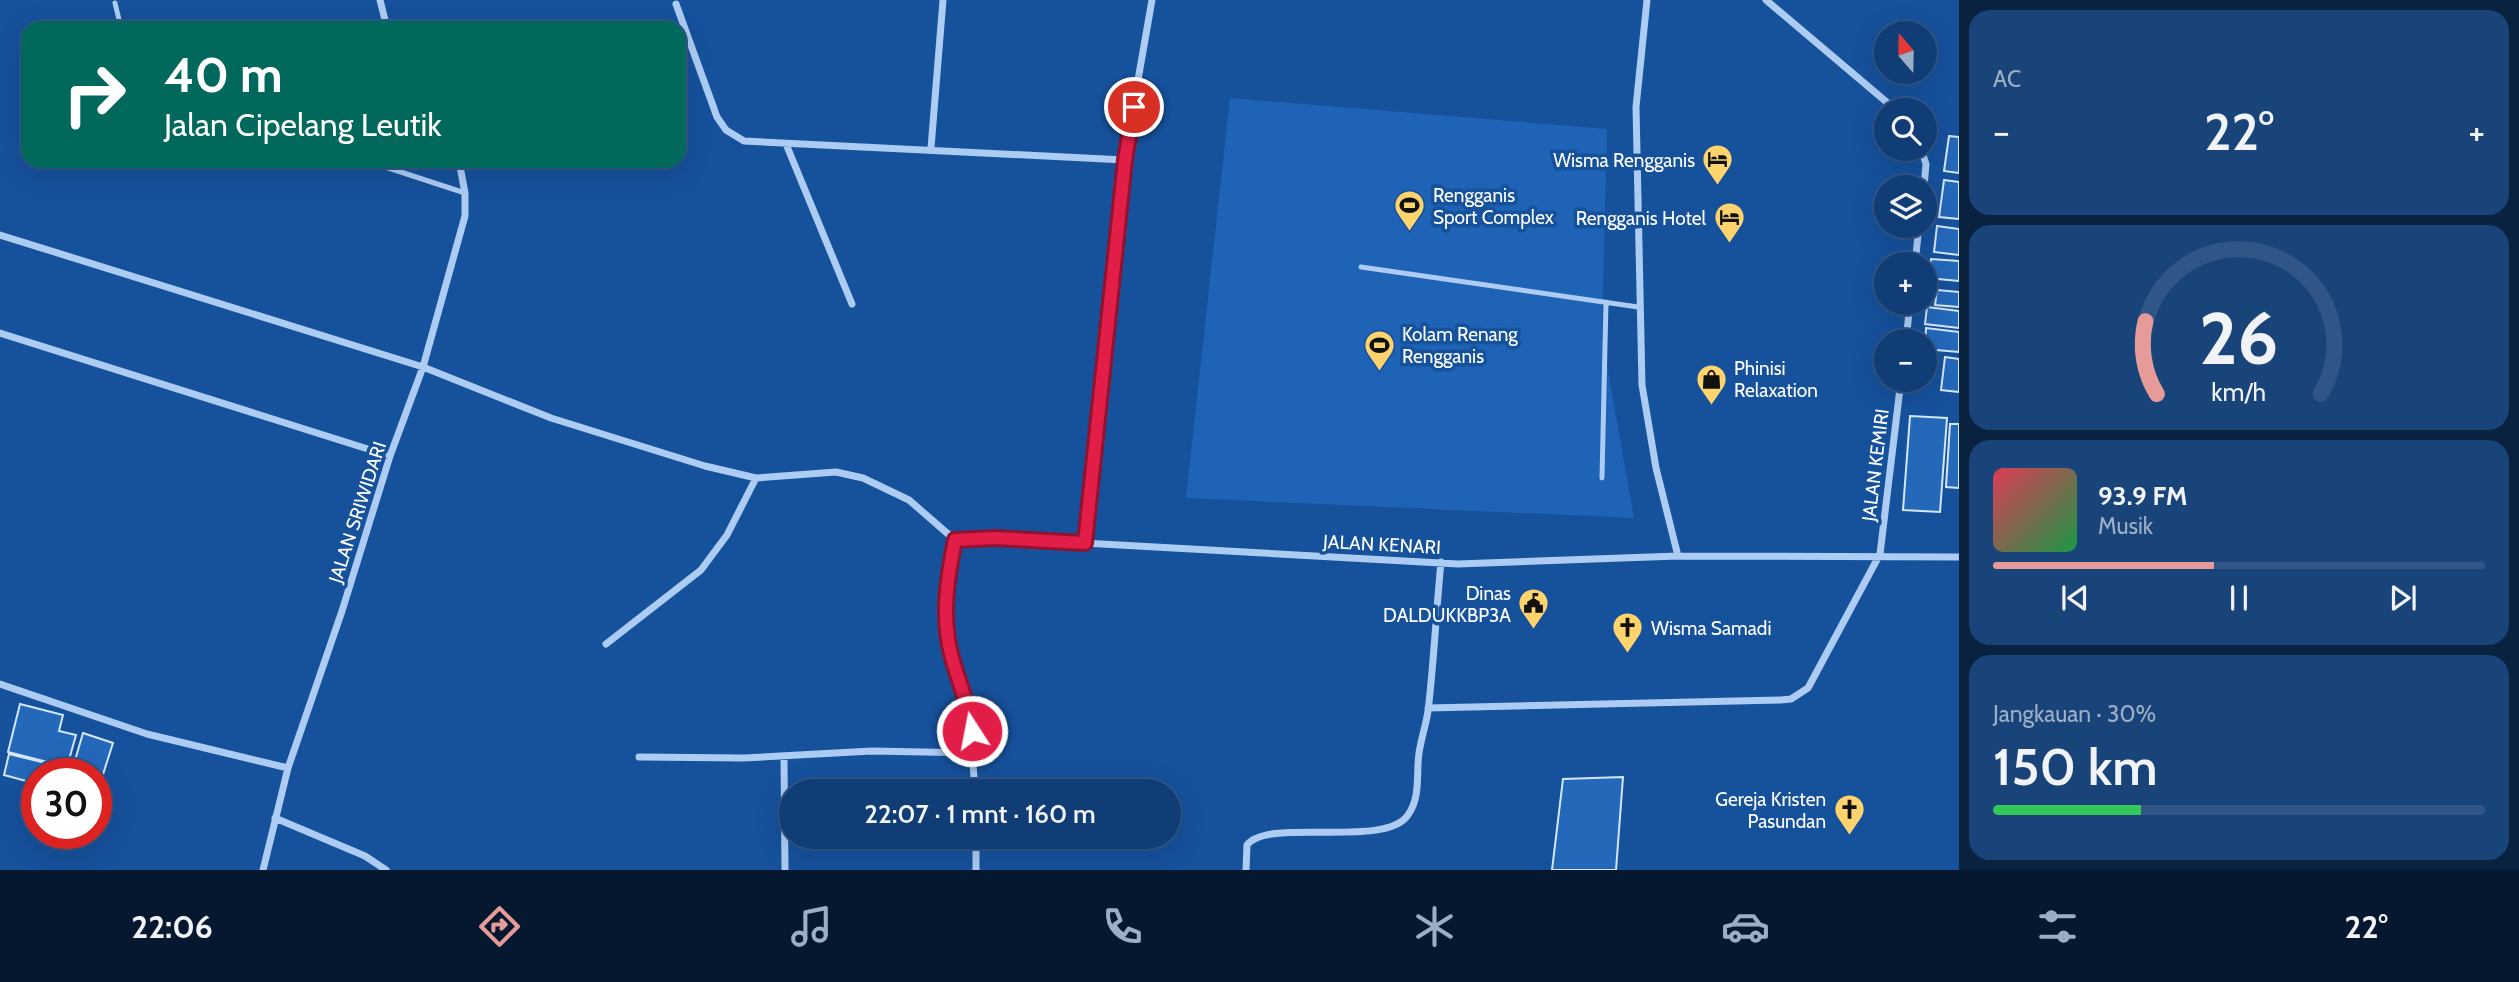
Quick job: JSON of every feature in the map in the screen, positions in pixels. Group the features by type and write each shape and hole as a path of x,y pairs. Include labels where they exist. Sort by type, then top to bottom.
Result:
{"street":[{"path":"380,0 385,21"},
{"path":"931,148 943,0"},
{"path":"1085,543 1125,160 1152,0"},
{"path":"1647,0 1636,107 1638,307 1644,395 1656,468 1678,556"},
{"path":"1766,0 1882,98"},
{"path":"676,4 682,21"},
{"path":"686,33 711,104 726,130 744,141 869,149 931,148 1125,160"},
{"path":"786,144 852,304"},
{"name":"JALAN SRIWIDARI","path":"263,870 288,768 342,611 390,456 423,367 465,216 465,193 460,168"},
{"path":"0,235 423,367 551,418 705,466 756,478 836,472 863,478 909,500 955,540 947,581 946,614 951,656 969,709 975,753 975,779"},
{"path":"0,333 390,456"},
{"name":"JALAN KEMIRI","path":"1880,554 1900,392"},
{"path":"606,644 701,570 727,535 756,478"},
{"name":"JALAN KENARI","path":"955,540 995,538 1441,562 1566,562 1678,556 1880,554 1959,557"},
{"path":"1428,708 1791,699 1808,688 1880,554"},
{"path":"1247,870 1247,845 1259,835 1354,832 1397,826 1408,816 1416,799 1419,753 1428,708 1441,562"},
{"path":"0,684 147,734 288,768"},
{"path":"639,757 784,757 872,751 975,753"},
{"path":"784,757 785,870"},
{"path":"275,818 365,856 386,870"},
{"path":"976,849 976,870"}],"lane":[{"path":"115,3 119,21"},
{"path":"388,168 465,193"},
{"path":"1361,267 1638,307"},
{"path":"1602,478 1606,302"}],"shaded area":[{"name":"Rengganis Sport Complex","path":"1230,98 1607,129 1602,337 1634,518 1186,498"}],"building":[{"path":"1949,136 1959,137 1959,173 1944,171"},
{"path":"1944,180 1959,182 1959,219 1939,217"},
{"path":"1937,226 1959,229 1959,255 1934,252"},
{"path":"1937,259 1959,261 1959,281 1937,279"},
{"path":"1937,290 1959,292 1959,307 1937,305"},
{"path":"1937,308 1959,311 1959,328 1925,324 1926,315 1937,315"},
{"path":"1937,329 1959,332 1959,352 1937,350"},
{"path":"1945,357 1959,359 1959,392 1941,390"},
{"path":"1910,416 1947,418 1940,512 1903,510"},
{"path":"1950,424 1959,424 1959,488 1946,487"},
{"path":"20,704 63,715 59,731 76,735 70,758 32,758 8,752"},
{"path":"83,733 113,743 108,758 76,758"},
{"path":"9,754 25,758 21,758 21,780 4,775"},
{"path":"1623,777 1616,870 1552,870 1563,779"}],"place":[{"name":"Wisma Rengganis","path":"1718,187"},
{"name":"Rengganis Sport Complex","path":"1410,233"},
{"name":"Rengganis Hotel","path":"1729,245"},
{"name":"Kolam Renang Rengganis","path":"1379,372"},
{"name":"Phinisi Relaxation","path":"1711,406"},
{"name":"Dinas DALDUKKBP3A","path":"1534,631"},
{"name":"Wisma Samadi","path":"1628,655"},
{"name":"Gereja Kristen Pasundan","path":"1849,837"}],"route":[{"path":"972,731 969,709 951,656 946,614 947,581 955,540 995,538 1085,543 1125,160 1134,107"}]}
